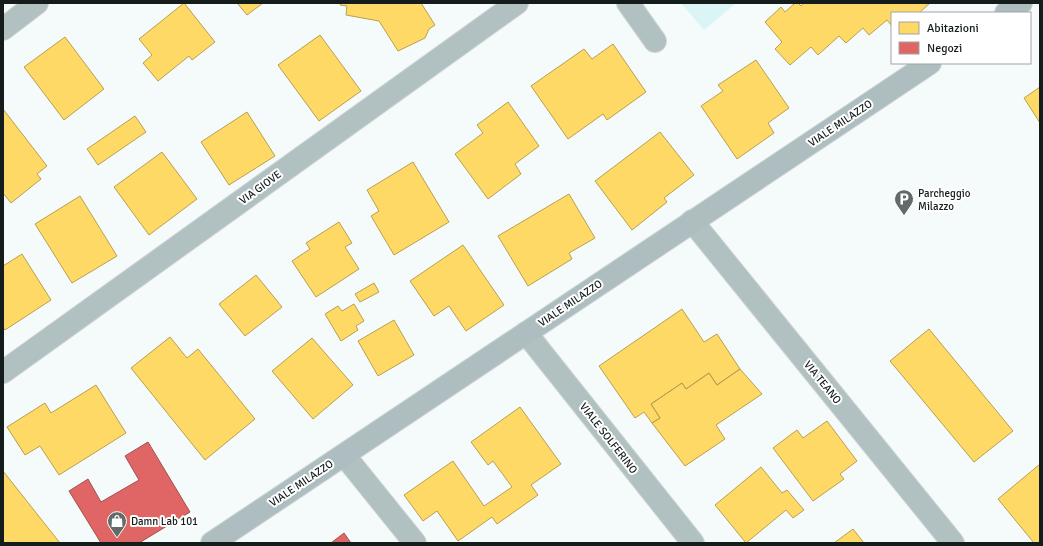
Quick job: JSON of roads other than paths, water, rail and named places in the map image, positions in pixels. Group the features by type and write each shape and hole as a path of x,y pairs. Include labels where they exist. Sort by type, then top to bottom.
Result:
{"street":[{"path":"3,29 37,3"},
{"name":"VIA GIOVE","path":"3,372 517,3"},
{"path":"628,3 655,41"},
{"name":"VIALE MILAZZO","path":"212,543 928,64"},
{"name":"VIA TEANO","path":"692,221 953,543"},
{"name":"VIALE SOLFERINO","path":"526,333 693,543"},
{"path":"344,455 415,543"}],"place":[{"name":"Parcheggio Milazzo","path":"904,216"},
{"name":"Damn Lab 101","path":"117,538"}]}
